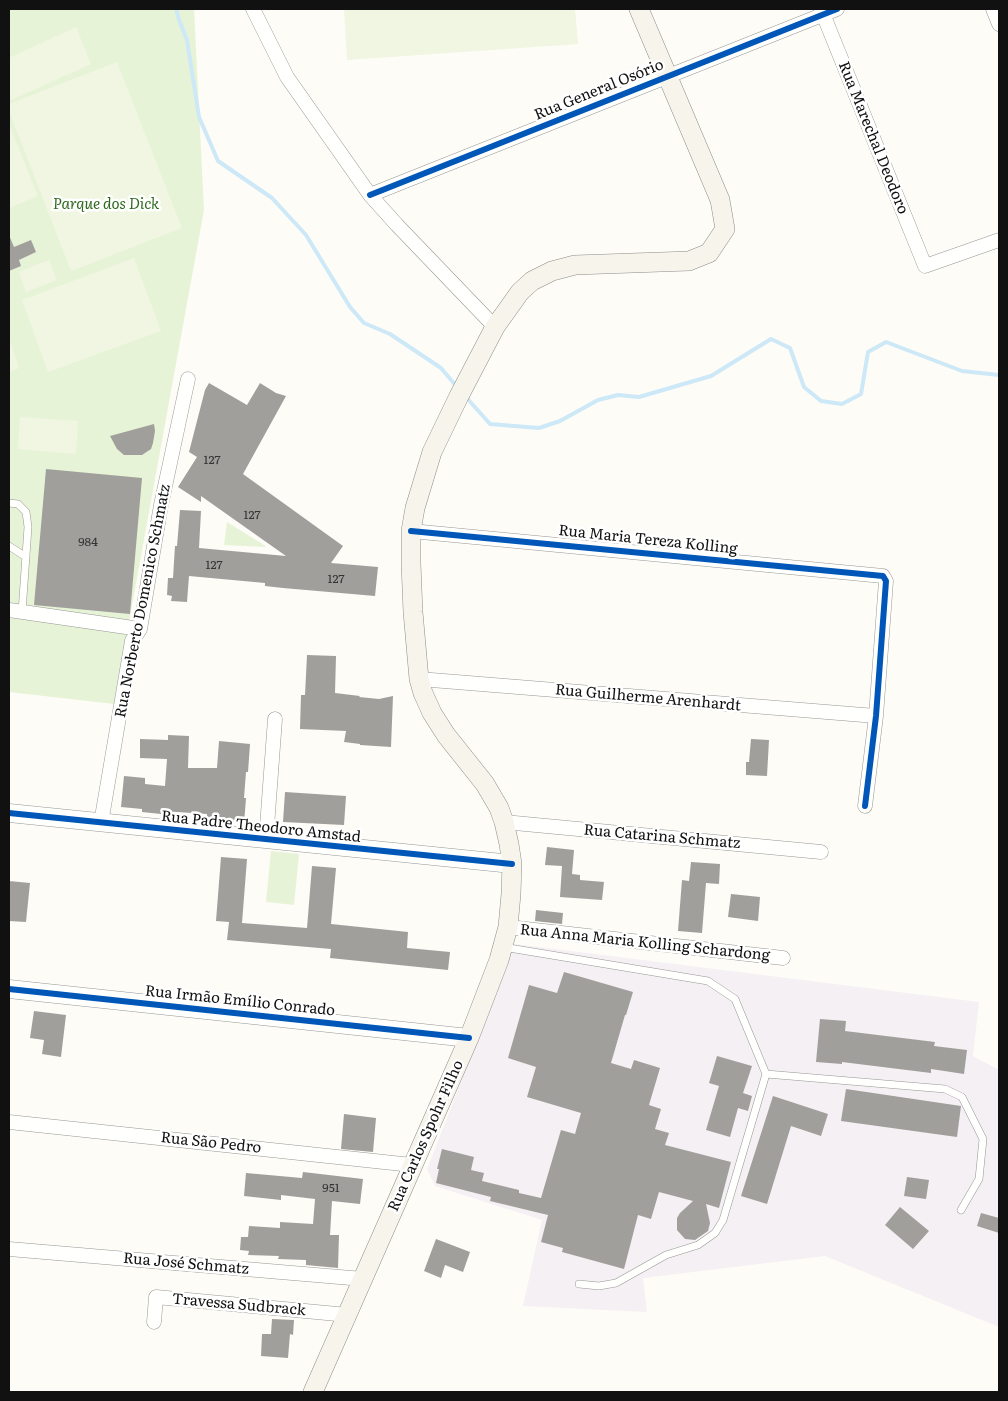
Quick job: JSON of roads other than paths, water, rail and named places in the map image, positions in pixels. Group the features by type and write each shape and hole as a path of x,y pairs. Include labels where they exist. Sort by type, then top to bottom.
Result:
{"main road":[{"name":"Rua Carlos Spohr Filho","path":"313,1392 469,1038 499,960 508,928 512,864 504,822 499,808 485,784 446,735 432,713 419,679 410,564 411,531 415,508 432,452 495,327 520,292 532,281 552,271 575,265 689,261 709,253 724,229 720,200 638,9"}],"street":[{"name":"Rua General Osório","path":"370,195 668,76 822,12 837,9"},
{"path":"993,9 999,24"},
{"path":"258,12 287,77 370,195 495,327"},
{"name":"Rua Marechal Deodoro","path":"822,12 925,266 999,240"},
{"name":"Rua Norberto Domenico Schmatz","path":"101,823 132,642 140,630 162,505 188,379"},
{"name":"Rua Maria Tereza Kolling","path":"411,531 884,576 886,581 876,716"},
{"path":"15,611 140,630"},
{"name":"Rua Guilherme Arenhardt","path":"419,679 876,716"},
{"path":"865,806 876,716"},
{"path":"266,840 275,719"},
{"name":"Rua Padre Theodoro Amstad","path":"9,813 512,864"},
{"name":"Rua Catarina Schmatz","path":"504,822 821,852"},
{"name":"Rua Anna Maria Kolling Schardong","path":"508,928 783,958"},
{"name":"Rua Irmão Emílio Conrado","path":"9,990 469,1038"},
{"name":"Rua São Pedro","path":"9,1122 412,1165"},
{"name":"Rua José Schmatz","path":"9,1249 363,1278"},
{"name":"Travessa Sudbrack","path":"154,1322 156,1297 348,1314"}],"lane":[{"path":"9,503 18,504 26,512 28,527 26,557 15,611"},
{"path":"9,546 26,557"},
{"path":"503,947 708,981 735,998 766,1074 724,1220 715,1233 698,1245 666,1255 616,1283 600,1286 579,1284"},
{"path":"766,1074 945,1089 962,1097 983,1139 979,1179 960,1210"}],"waterway":[{"path":"176,9 187,40 199,117 218,161 272,198 306,235 350,307 364,323 390,334 441,368 457,387"},
{"path":"465,396 490,424 539,428 560,421 598,400 618,395 639,397 711,376 771,339 790,348 804,387 821,401 842,404 861,394 868,352 886,342 962,371 999,375"}],"park label":[{"name":"Parque dos Dick","path":"106,205"}]}
